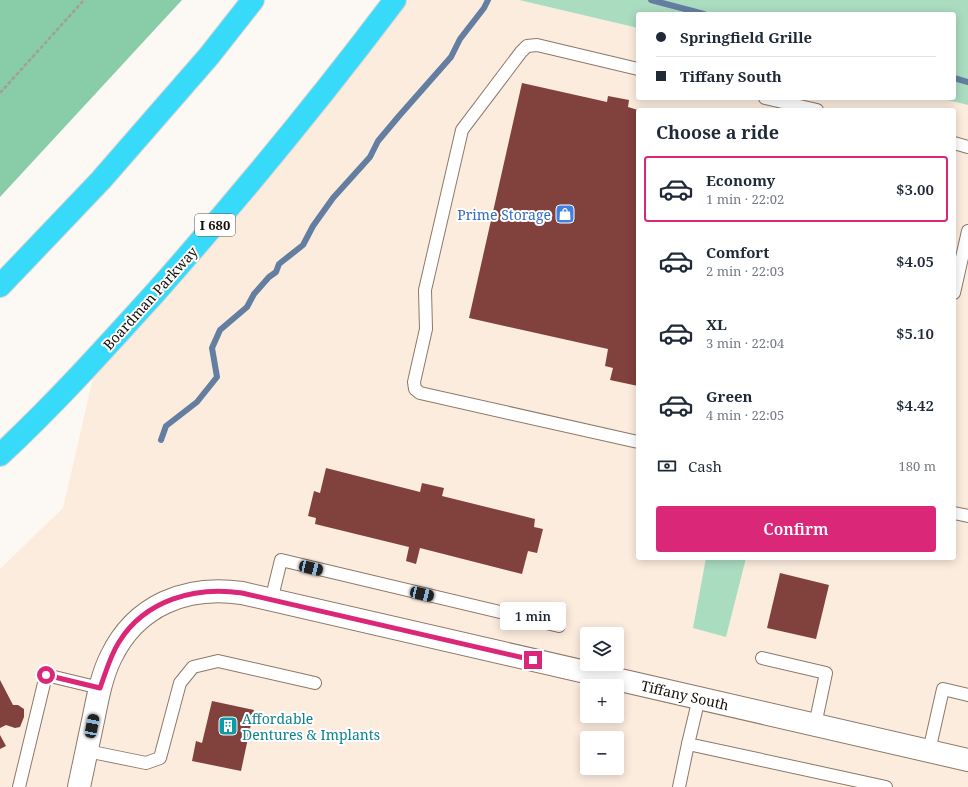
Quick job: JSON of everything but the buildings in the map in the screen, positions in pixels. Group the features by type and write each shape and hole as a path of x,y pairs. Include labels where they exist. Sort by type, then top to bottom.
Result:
{"highway":[{"path":"0,286 101,180 209,56 253,0"},
{"name":"Boardman Parkway","path":"0,455 98,356 225,214 330,86 395,0"},
{"path":"0,458 20,436"}],"street":[{"name":"Tiffany South","path":"79,787 100,688 110,659 119,642 135,623 156,606 178,597 197,592 228,591 968,760"}],"lane":[{"path":"636,69 537,45 527,46 462,130 425,290 426,329 414,382 415,389 420,393 636,442"},
{"path":"774,100 808,108"},
{"path":"956,144 968,147"},
{"path":"956,284 968,231"},
{"path":"956,513 968,516"},
{"path":"271,601 281,560 559,626"},
{"path":"762,658 826,673 815,725"},
{"path":"87,751 146,763 160,758 180,683 193,667 218,661 315,683"},
{"path":"19,787 46,675 100,688"},
{"path":"929,751 942,689 968,694"},
{"path":"679,787 699,698"},
{"path":"688,744 886,787"}],"path":[{"path":"0,93 84,0"}],"shaded area":[{"path":"395,0 519,0 636,28 636,100 947,100 968,105 968,787 0,787 0,569 63,508 98,356"}],"green space":[{"path":"0,0 182,0 0,197"},
{"path":"519,0 968,0 968,105 947,100 956,100 956,12 636,12 636,28"},
{"path":"706,560 745,560 726,637 693,628"}],"waterway":[{"path":"161,440 166,426 197,402 217,377 212,348 220,330 247,307 254,294 269,277 276,272 279,264 303,245 313,226 333,198 370,157 378,141 451,57 460,39 484,8 488,0"},
{"path":"651,0 696,12"},
{"path":"956,79 968,82"}],"place":[{"name":"Prime Storage","path":"565,214"},
{"name":"Affordable Dentures & Implants","path":"228,726"}],"route":[{"path":"46,675 100,688 110,659 125,633 156,606 178,597 197,592 228,591 533,660"}]}
